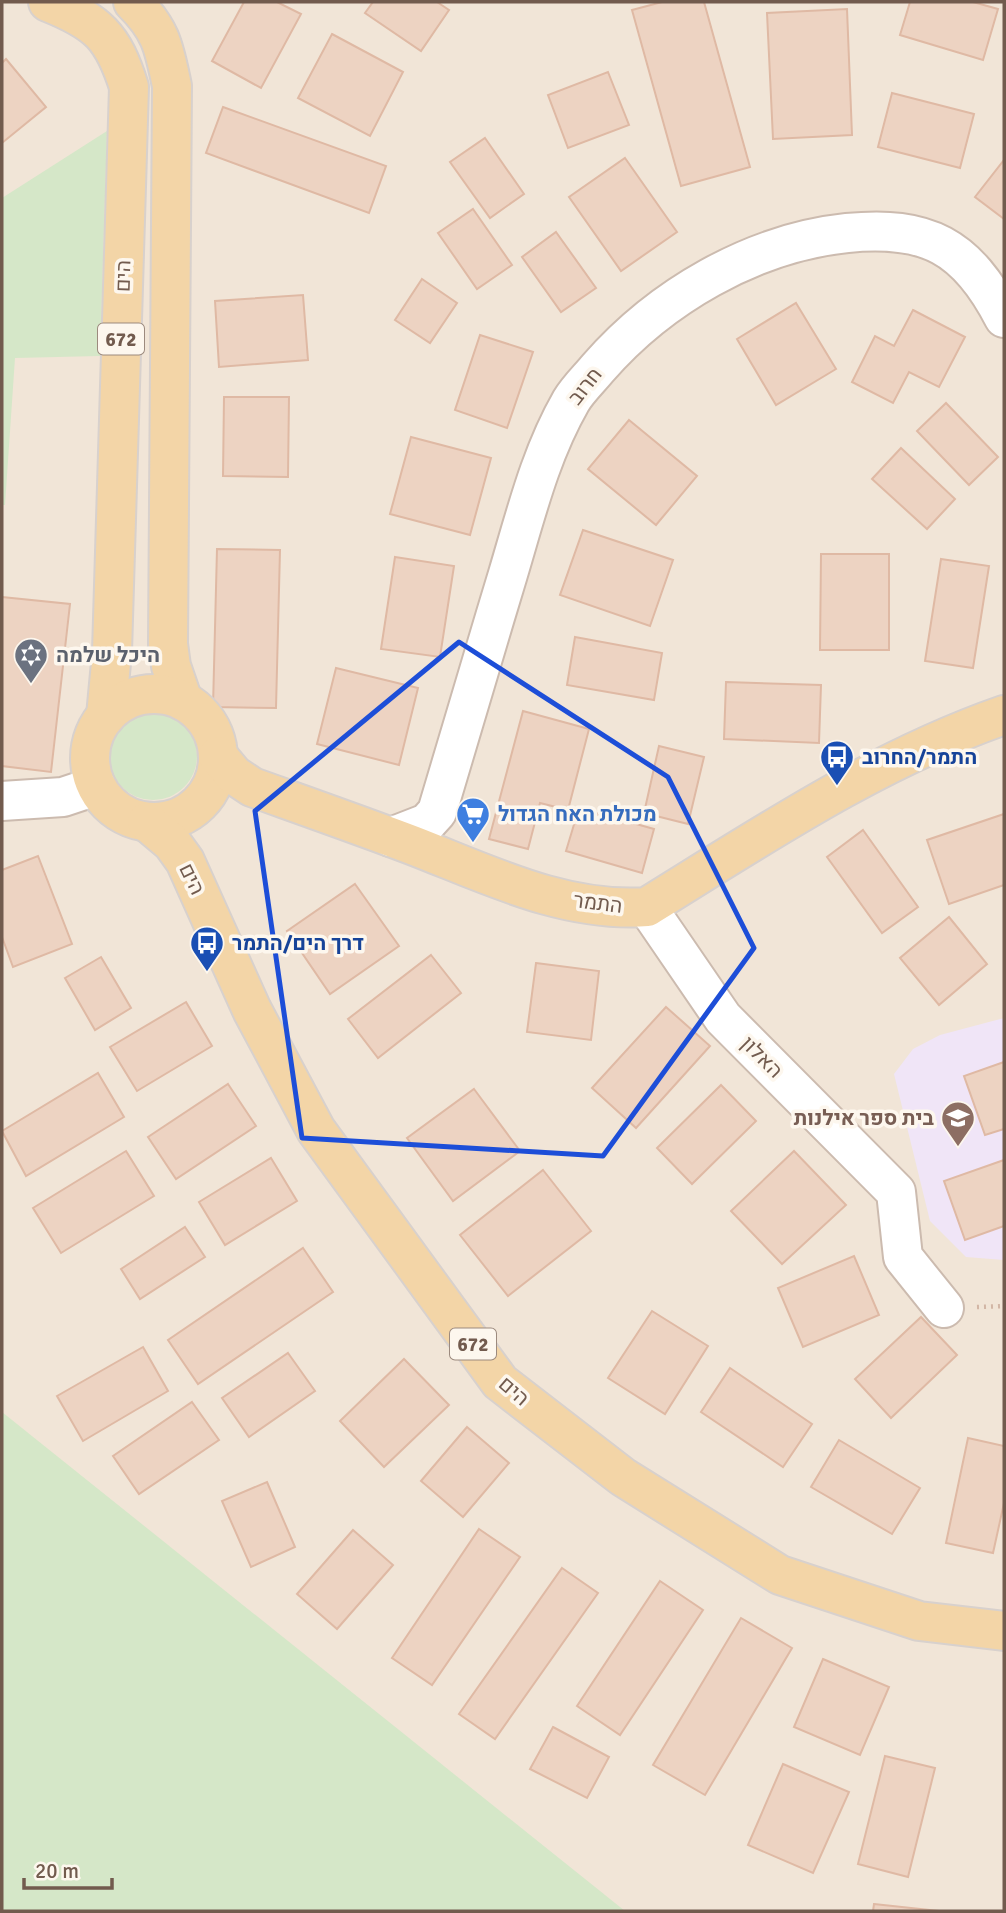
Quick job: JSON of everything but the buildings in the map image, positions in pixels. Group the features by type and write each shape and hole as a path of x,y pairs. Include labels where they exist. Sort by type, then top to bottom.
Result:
{"main road":[{"name":"הים","path":"48,2 73,12 106,35 120,59 129,87 112,652 106,716"},
{"name":"672","path":"134,2 153,22 164,47 172,86 168,644 171,666 183,701 208,724 218,756"},
{"name":"672","path":"148,822 117,811 96,786 90,768 90,749 95,731 106,716 133,697 159,695 183,701"},
{"name":"התמר","path":"218,756 234,775 252,787 533,891 593,907 646,906 850,784 895,760 1004,715"},
{"path":"148,822 181,816 197,805 216,775 218,756"},
{"name":"הים","path":"148,822 172,844 185,861 253,1010 316,1130 500,1382 623,1477 780,1575 919,1621 1004,1631"}],"street":[{"name":"חרוב","path":"391,837 427,823 437,812 544,454 573,398 622,340 689,292 735,264 784,244 877,230 918,233 951,248 995,301 1004,318"},
{"path":"2,801 63,797 96,786"},
{"name":"האלון","path":"646,906 723,1018 896,1192 903,1257 944,1308"}],"highlighted area":[{"path":"459,642 668,777 754,948 603,1156 302,1138 255,811"}],"shaded area":[{"path":"2,2 1004,2 1004,1911 2,1911"},
{"name":"בית ספר אילנות","path":"1004,1018 1004,1260 966,1257 930,1221 894,1074 913,1049 940,1035"}],"green space":[{"path":"107,131 100,356 15,358 5,505 2,505 2,198"},
{"path":"153,712 170,715 184,725 194,739 197,756 194,773 184,787 170,797 153,800 136,797 122,787 112,773 109,756 112,739 122,725 136,715"},
{"path":"2,1412 625,1911 2,1911"}],"place":[{"name":"היכל שלמה","path":"31,685"},
{"name":"התמר/החרוב","path":"837,787"},
{"name":"מכולת האח הגדול","path":"473,844"},
{"name":"דרך הים/התמר","path":"207,973"},
{"name":"בית ספר אילנות","path":"958,1148"}]}
